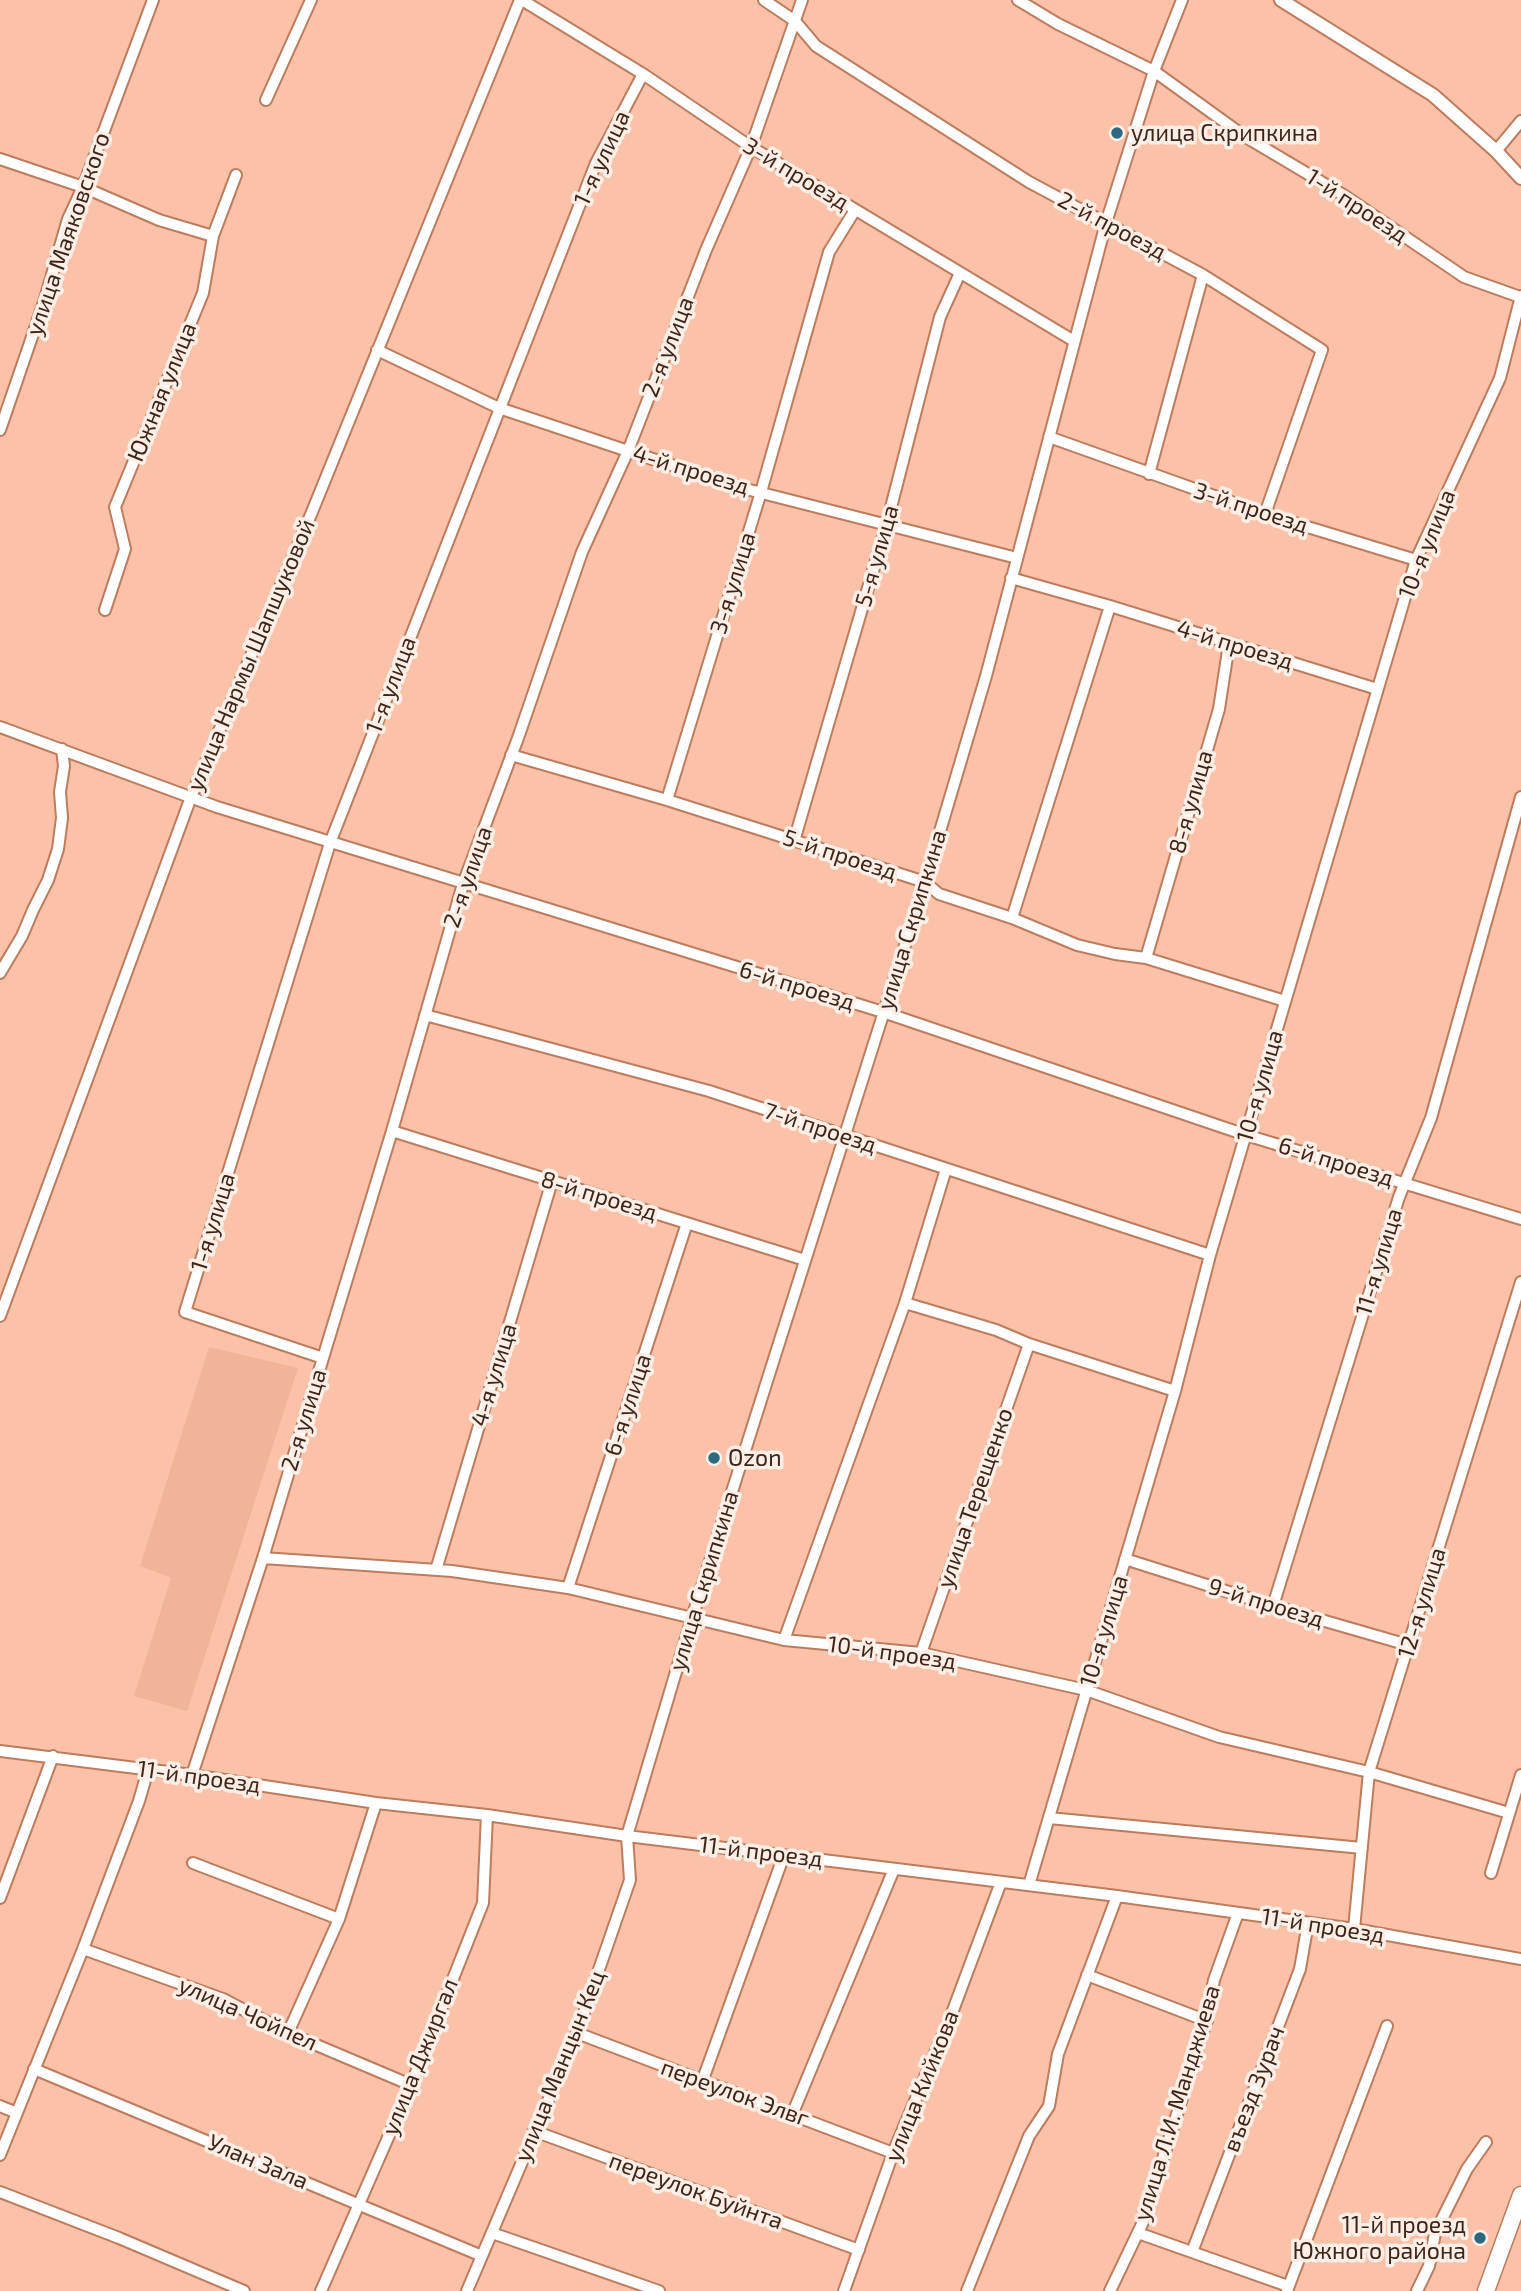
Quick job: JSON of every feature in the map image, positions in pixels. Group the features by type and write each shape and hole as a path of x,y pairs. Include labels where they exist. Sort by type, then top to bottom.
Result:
{"highway":[{"path":"1486,2291 1521,2194"}],"main road":[{"path":"1281,0 1433,95 1496,151 1521,178"}],"street":[{"name":"улица Маяковского","path":"0,430 45,299 68,219 83,187 153,0"},
{"path":"266,100 312,0"},
{"name":"3-й проезд","path":"521,0 643,74 751,147 1074,341"},
{"name":"улица Нармы Шапшуковой","path":"0,1316 191,797 312,512 521,0"},
{"name":"2-й проезд","path":"764,0 795,21 816,46 1029,182 1203,275 1322,350 1265,514"},
{"name":"2-я улица","path":"192,1775 262,1558 392,1131 463,884 582,552 628,451 706,250 751,147 802,0"},
{"name":"1-й проезд","path":"1018,0 1058,24 1154,71 1244,136 1345,196 1464,276 1521,297"},
{"name":"улица Скрипкина","path":"627,1836 692,1618 925,882 986,676 1106,223 1154,71 1182,0"},
{"name":"1-я улица","path":"323,1357 185,1312 330,843 596,163 643,74"},
{"path":"1496,151 1521,121"},
{"path":"0,159 83,187 159,220 213,236"},
{"name":"Южная улица","path":"105,610 125,550 115,507 203,293 213,236 236,175"},
{"name":"3-я улица","path":"667,800 761,492 829,252 855,209"},
{"name":"5-я улица","path":"794,841 887,523 940,317 961,273"},
{"path":"1149,474 1203,275"},
{"name":"10-я улица","path":"1029,1885 1175,1391 1210,1255 1416,560 1500,378 1521,297"},
{"name":"4-й проезд","path":"377,350 499,408 628,451 761,492 1017,558"},
{"name":"3-й проезд","path":"1049,437 1265,514 1416,560"},
{"name":"4-й проезд","path":"1011,578 1377,689"},
{"path":"1012,918 1110,606"},
{"name":"8-я улица","path":"1146,958 1219,709 1229,644"},
{"name":"6-й проезд","path":"0,727 191,797 330,843 883,1012 1246,1135 1521,1219"},
{"path":"0,973 22,936 48,880 58,849 62,818 62,749"},
{"name":"5-й проезд","path":"511,755 667,800 925,882 939,894 1012,918 1077,945 1146,958 1285,1001"},
{"name":"11-я улица","path":"1273,1606 1405,1183 1431,1118 1521,797"},
{"name":"7-й проезд","path":"425,1015 709,1091 1210,1255"},
{"name":"8-й проезд","path":"392,1131 805,1260"},
{"path":"783,1640 905,1303 946,1168"},
{"name":"4-я улица","path":"436,1570 552,1181"},
{"name":"6-я улица","path":"568,1588 687,1223"},
{"name":"12-я улица","path":"1354,1930 1369,1772 1521,1282"},
{"path":"905,1303 996,1330 1030,1344 1175,1391"},
{"name":"улица Терещенко","path":"921,1653 1030,1344"},
{"name":"10-й проезд","path":"262,1558 436,1570 568,1588 783,1640 921,1653 1086,1690 1219,1737 1369,1772 1509,1813"},
{"name":"9-й проезд","path":"1125,1559 1408,1645"},
{"name":"11-й проезд","path":"0,1751 53,1756 627,1836 1117,1896 1354,1930 1521,1959"},
{"path":"0,1898 53,1756"},
{"path":"0,2155 83,1949 139,1801 148,1770"},
{"path":"1491,1873 1521,1774"},
{"path":"288,2033 339,1919 376,1803"},
{"name":"улица Джиргал","path":"321,2291 411,2085 483,1903 486,1815"},
{"path":"1049,1818 1362,1848"},
{"name":"улица Манцын Кец","path":"467,2291 577,2033 630,1880 627,1836"},
{"path":"702,2082 784,1855"},
{"path":"193,1863 339,1919"},
{"path":"793,2115 894,1869"},
{"name":"улица Кийкова","path":"844,2291 893,2153 952,2013 1001,1882"},
{"path":"967,2291 1029,2136 1049,2106 1058,2054 1117,1896"},
{"name":"улица Л.И. Манджиева","path":"1110,2291 1138,2233 1207,2021 1214,1980 1238,1913"},
{"name":"въезд Зурач","path":"1192,2252 1300,1969 1308,1923"},
{"name":"улица Чойпел","path":"83,1949 223,1999 288,2033 411,2085"},
{"path":"1087,1975 1207,2021"},
{"path":"1138,2233 1287,2289 1387,2025"},
{"name":"переулок Элвг","path":"577,2033 893,2153"},
{"name":"Улан Зала","path":"34,2069 482,2256"},
{"path":"0,2106 17,2113"},
{"name":"переулок Буйнта","path":"534,2131 859,2250"},
{"path":"1417,2291 1429,2266 1435,2232 1467,2169 1486,2143"},
{"path":"0,2192 119,2238 244,2291"},
{"path":"492,2233 659,2291"}],"shaded area":[{"path":"209,1347 298,1368 187,1711 134,1696 171,1578 140,1566"}],"place":[{"name":"улица Скрипкина","path":"1117,133"},
{"name":"Ozon","path":"714,1458"},
{"name":"11-й проезд Южного района","path":"1480,2238"}]}
